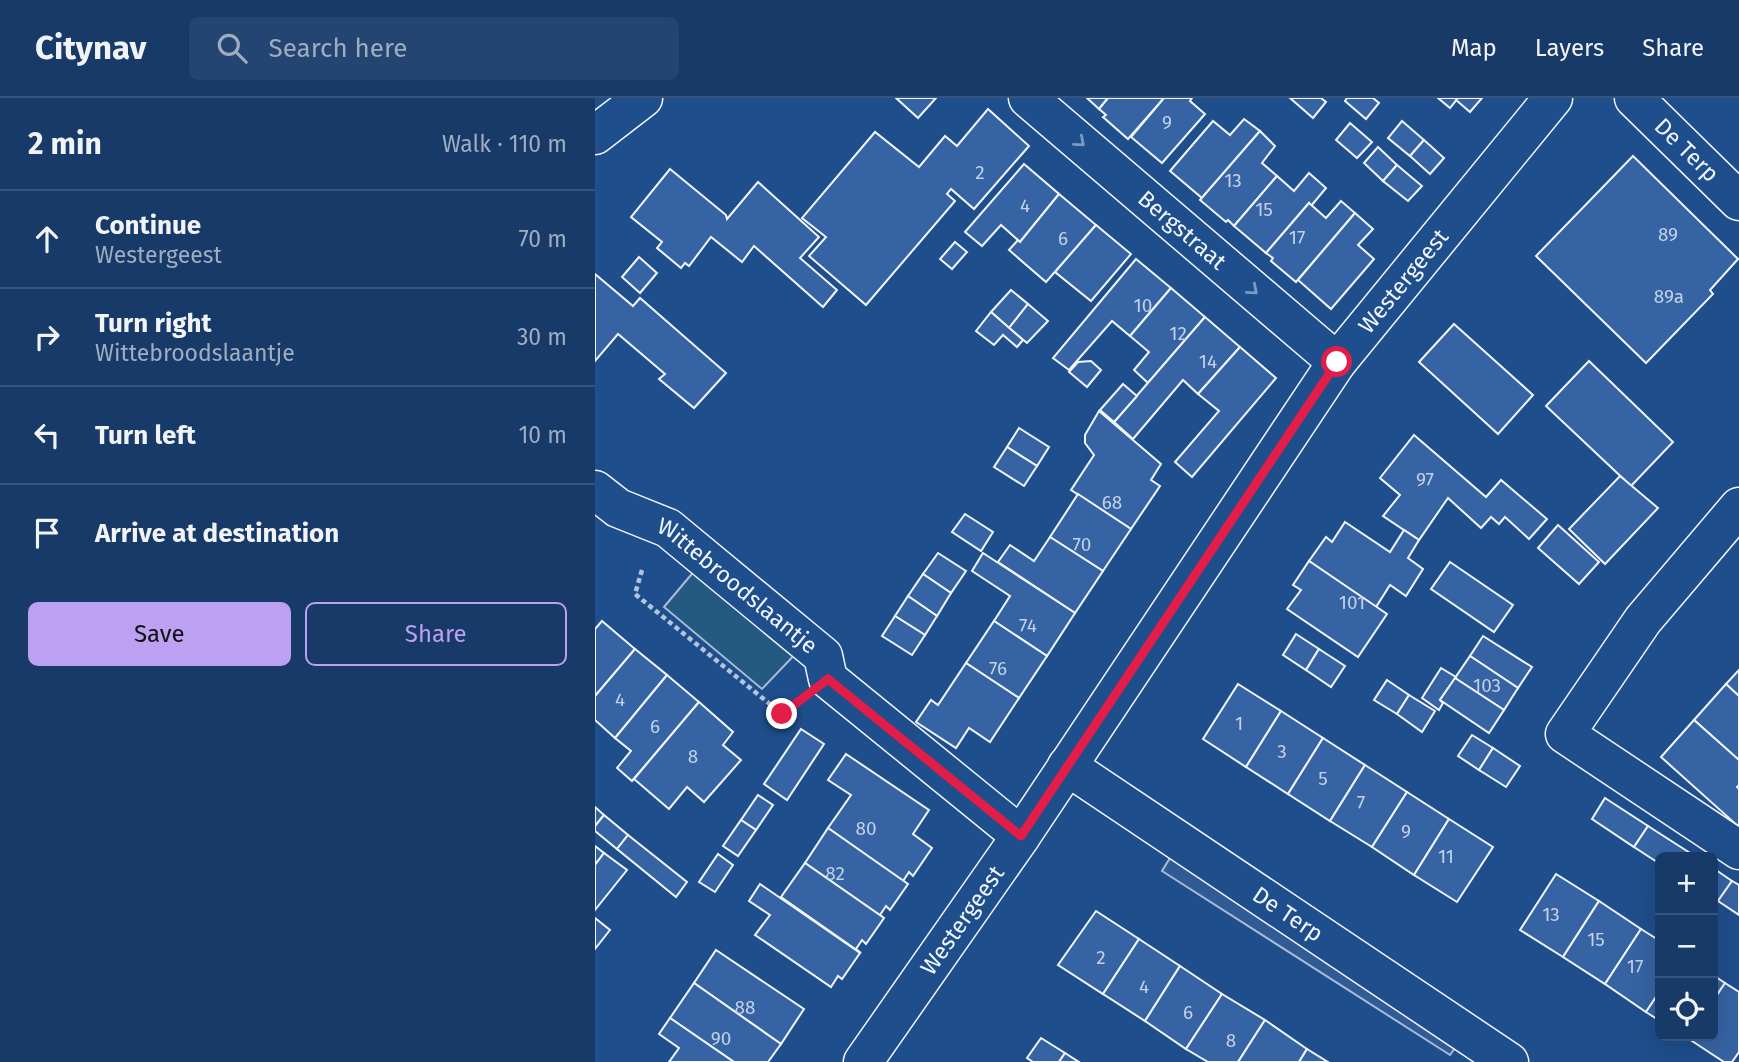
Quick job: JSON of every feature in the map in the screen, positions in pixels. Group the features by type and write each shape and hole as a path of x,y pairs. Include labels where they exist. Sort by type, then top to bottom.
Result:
{"street":[{"path":"595,135 643,98"},
{"name":"Bergstraat","path":"1028,98 1337,362"},
{"name":"Westergeest","path":"863,1062 1021,836 1337,362 1553,98"},
{"name":"De Terp","path":"1634,98 1739,201"},
{"name":"Wittebroodslaantje","path":"606,499 668,528 823,656 828,679 1021,836"},
{"path":"1739,506 1643,620 1565,734 1739,850"},
{"name":"De Terp","path":"1067,766 1509,1062"}],"path":[{"path":"656,523 635,594 782,714 828,679"}],"shaded area":[{"path":"701,563 802,647 762,689 664,607"},
{"path":"1170,858 1459,1042 1450,1055 1162,871"}],"building":[{"path":"896,98 936,98 918,118"},
{"path":"1087,98 1108,98 1099,109"},
{"path":"1108,98 1164,98 1128,139 1103,117 1106,115 1099,109"},
{"path":"1164,98 1192,98 1190,101 1205,114 1162,163 1131,137"},
{"path":"1290,98 1321,98 1326,102 1313,118"},
{"path":"1347,98 1373,98 1379,103 1366,119 1345,101"},
{"path":"1438,98 1458,98 1450,108"},
{"path":"1482,98 1470,112 1456,100"},
{"path":"988,109 1029,146 974,209 951,189 947,194 955,201 866,305 809,256 826,237 802,218 875,132 919,167 945,136 957,146"},
{"path":"1244,119 1260,131 1202,198 1170,171 1213,121 1230,135"},
{"path":"1402,121 1424,140 1410,156 1388,138"},
{"path":"1350,123 1372,142 1357,158 1336,140"},
{"path":"1260,131 1275,146 1262,163 1277,176 1234,226 1200,200"},
{"path":"1424,140 1444,158 1430,174 1410,156"},
{"path":"1378,147 1397,165 1383,181 1364,163"},
{"path":"1633,156 1738,259 1710,290 1713,294 1646,363 1536,256"},
{"path":"1024,164 1059,194 1020,242 1001,225 982,246 965,232"},
{"path":"1397,165 1422,186 1408,201 1383,181"},
{"path":"670,169 726,215 727,219 758,182 819,237 800,258 837,290 823,307 754,246 742,262 711,237 689,266 685,263 681,268 657,248 662,242 631,217"},
{"path":"1309,173 1326,188 1311,206 1309,203 1266,253 1234,226 1277,176 1294,191"},
{"path":"1059,194 1096,225 1046,282 1009,250 1018,240 1020,242"},
{"path":"1341,201 1355,213 1296,282 1271,261 1273,258 1266,253 1309,203 1326,218"},
{"path":"1355,213 1373,229 1358,245 1374,259 1331,309 1298,280"},
{"path":"1096,225 1131,254 1091,301 1055,272"},
{"path":"955,242 967,252 952,269 940,259"},
{"path":"639,257 657,273 640,293 622,277"},
{"path":"1136,259 1171,288 1130,336 1112,321 1069,370 1053,358"},
{"path":"595,274 633,306 640,298 726,373 694,408 659,379 665,374 618,334 595,361"},
{"path":"1171,288 1205,317 1148,383 1134,370 1149,352 1130,336"},
{"path":"1011,290 1028,304 1009,328 991,312"},
{"path":"1028,304 1048,321 1027,343 1009,328"},
{"path":"991,312 1023,340 1017,347 1003,335 994,345 976,331"},
{"path":"1205,317 1240,347 1198,394 1183,380 1133,439 1114,422"},
{"path":"1454,324 1533,395 1498,434 1419,362"},
{"path":"1240,347 1276,378 1192,477 1175,462 1219,411 1198,394"},
{"path":"1091,361 1101,370 1087,387 1069,372 1078,362"},
{"path":"1589,361 1673,442 1631,486 1546,406"},
{"path":"1123,384 1137,396 1114,422 1100,410"},
{"path":"1099,411 1161,464 1151,480 1160,486 1131,529 1071,490 1094,455 1085,443 1085,435"},
{"path":"1019,428 1049,447 1037,466 1007,447"},
{"path":"1414,435 1486,497 1501,480 1547,519 1529,539 1505,517 1499,524 1491,517 1481,528 1448,498 1419,540 1383,516 1400,495 1380,478"},
{"path":"1007,447 1037,466 1024,486 994,467"},
{"path":"1620,476 1658,508 1605,564 1569,529"},
{"path":"1078,494 1131,529 1103,571 1050,537"},
{"path":"965,514 993,532 981,551 952,532"},
{"path":"1345,522 1390,552 1404,530 1419,540 1408,558 1423,569 1406,596 1390,585 1376,607 1309,561 1326,537 1332,542"},
{"path":"1558,525 1599,562 1579,584 1538,548"},
{"path":"1050,537 1103,571 1075,613 998,562 1010,545 1034,561"},
{"path":"938,553 966,571 951,593 923,574"},
{"path":"983,553 1075,613 1047,656 994,621 1010,596 972,571"},
{"path":"1309,561 1387,614 1358,657 1287,609 1301,590 1293,585"},
{"path":"1450,562 1513,605 1494,632 1431,589"},
{"path":"923,574 951,593 937,616 908,596"},
{"path":"908,596 937,616 925,635 895,616"},
{"path":"895,616 925,635 912,655 882,636"},
{"path":"602,621 635,649 595,696 595,629"},
{"path":"994,621 1047,656 1019,698 966,663"},
{"path":"1296,634 1319,649 1306,670 1283,655"},
{"path":"1483,636 1532,667 1518,688 1470,656"},
{"path":"635,649 667,675 615,738 595,720 595,696"},
{"path":"1319,649 1345,666 1331,687 1306,670"},
{"path":"1470,656 1518,688 1504,710 1455,678"},
{"path":"966,663 1019,698 990,742 969,728 956,748 916,722 931,700 938,705"},
{"path":"1441,668 1456,677 1440,700 1443,703 1439,710 1422,698"},
{"path":"1739,670 1739,696 1726,684"},
{"path":"667,675 699,702 632,781 617,768 631,751 615,738"},
{"path":"1455,678 1504,710 1489,733 1440,700"},
{"path":"1387,680 1409,695 1397,714 1374,700"},
{"path":"1238,684 1281,711 1246,767 1203,739"},
{"path":"1726,684 1739,696 1739,760 1694,720"},
{"path":"1409,695 1435,711 1422,732 1397,714"},
{"path":"699,702 733,732 723,745 741,760 704,802 687,787 669,809 634,779"},
{"path":"1281,711 1323,738 1288,794 1246,767"},
{"path":"1694,720 1739,760 1739,827 1661,757"},
{"path":"801,729 824,744 787,800 764,784"},
{"path":"1472,735 1493,748 1479,770 1458,756"},
{"path":"1323,738 1365,765 1330,821 1288,794"},
{"path":"1493,748 1520,766 1506,787 1479,770"},
{"path":"846,754 929,810 913,834 932,848 913,876 909,872 903,881 828,828 851,795 828,780"},
{"path":"1365,765 1407,792 1372,847 1330,821"},
{"path":"1407,792 1449,819 1414,875 1372,847"},
{"path":"758,795 773,805 756,830 741,820"},
{"path":"1605,798 1648,826 1634,847 1592,819"},
{"path":"595,807 604,815 595,826"},
{"path":"604,815 628,835 617,849 595,831 595,826"},
{"path":"1449,819 1493,847 1457,902 1414,875"},
{"path":"741,820 756,830 738,856 723,846"},
{"path":"1648,826 1688,852 1655,852 1655,861 1634,847"},
{"path":"828,828 908,884 890,910 886,906 880,915 884,918 805,863"},
{"path":"628,835 687,882 676,897 617,849"},
{"path":"595,846 604,853 595,865"},
{"path":"604,853 627,870 595,910 595,865"},
{"path":"718,854 733,865 715,892 699,882"},
{"path":"805,863 884,918 866,944 862,940 856,949 861,953 781,897"},
{"path":"1718,871 1732,881 1718,901"},
{"path":"1556,874 1599,901 1563,957 1520,930"},
{"path":"1732,881 1739,885 1739,915 1718,901"},
{"path":"760,884 860,953 842,979 838,976 831,987 755,935 770,915 749,901"},
{"path":"1599,901 1641,929 1605,984 1563,957"},
{"path":"1096,911 1139,939 1103,994 1058,965"},
{"path":"595,918 610,930 595,949"},
{"path":"1641,929 1655,938 1655,998 1646,1012 1605,984"},
{"path":"1139,939 1180,966 1145,1021 1103,994"},
{"path":"716,950 804,1009 781,1044 694,983"},
{"path":"1180,966 1222,994 1186,1049 1145,1021"},
{"path":"1718,978 1725,983 1718,994"},
{"path":"694,983 781,1044 768,1062 734,1062 670,1018"},
{"path":"1725,983 1739,992 1739,1052 1732,1062 1724,1062 1692,1041 1718,1041 1718,994"},
{"path":"1222,994 1265,1020 1238,1062 1208,1062 1186,1049"},
{"path":"1655,998 1655,1018 1646,1012"},
{"path":"670,1018 734,1062 669,1062 679,1048 659,1034"},
{"path":"1265,1020 1307,1049 1299,1062 1238,1062"},
{"path":"1041,1038 1065,1053 1059,1062 1033,1062 1027,1058"},
{"path":"1307,1049 1328,1062 1299,1062"},
{"path":"1065,1053 1079,1062 1059,1062"}],"route":[{"path":"782,714 828,679 1021,836 1337,362"}]}
